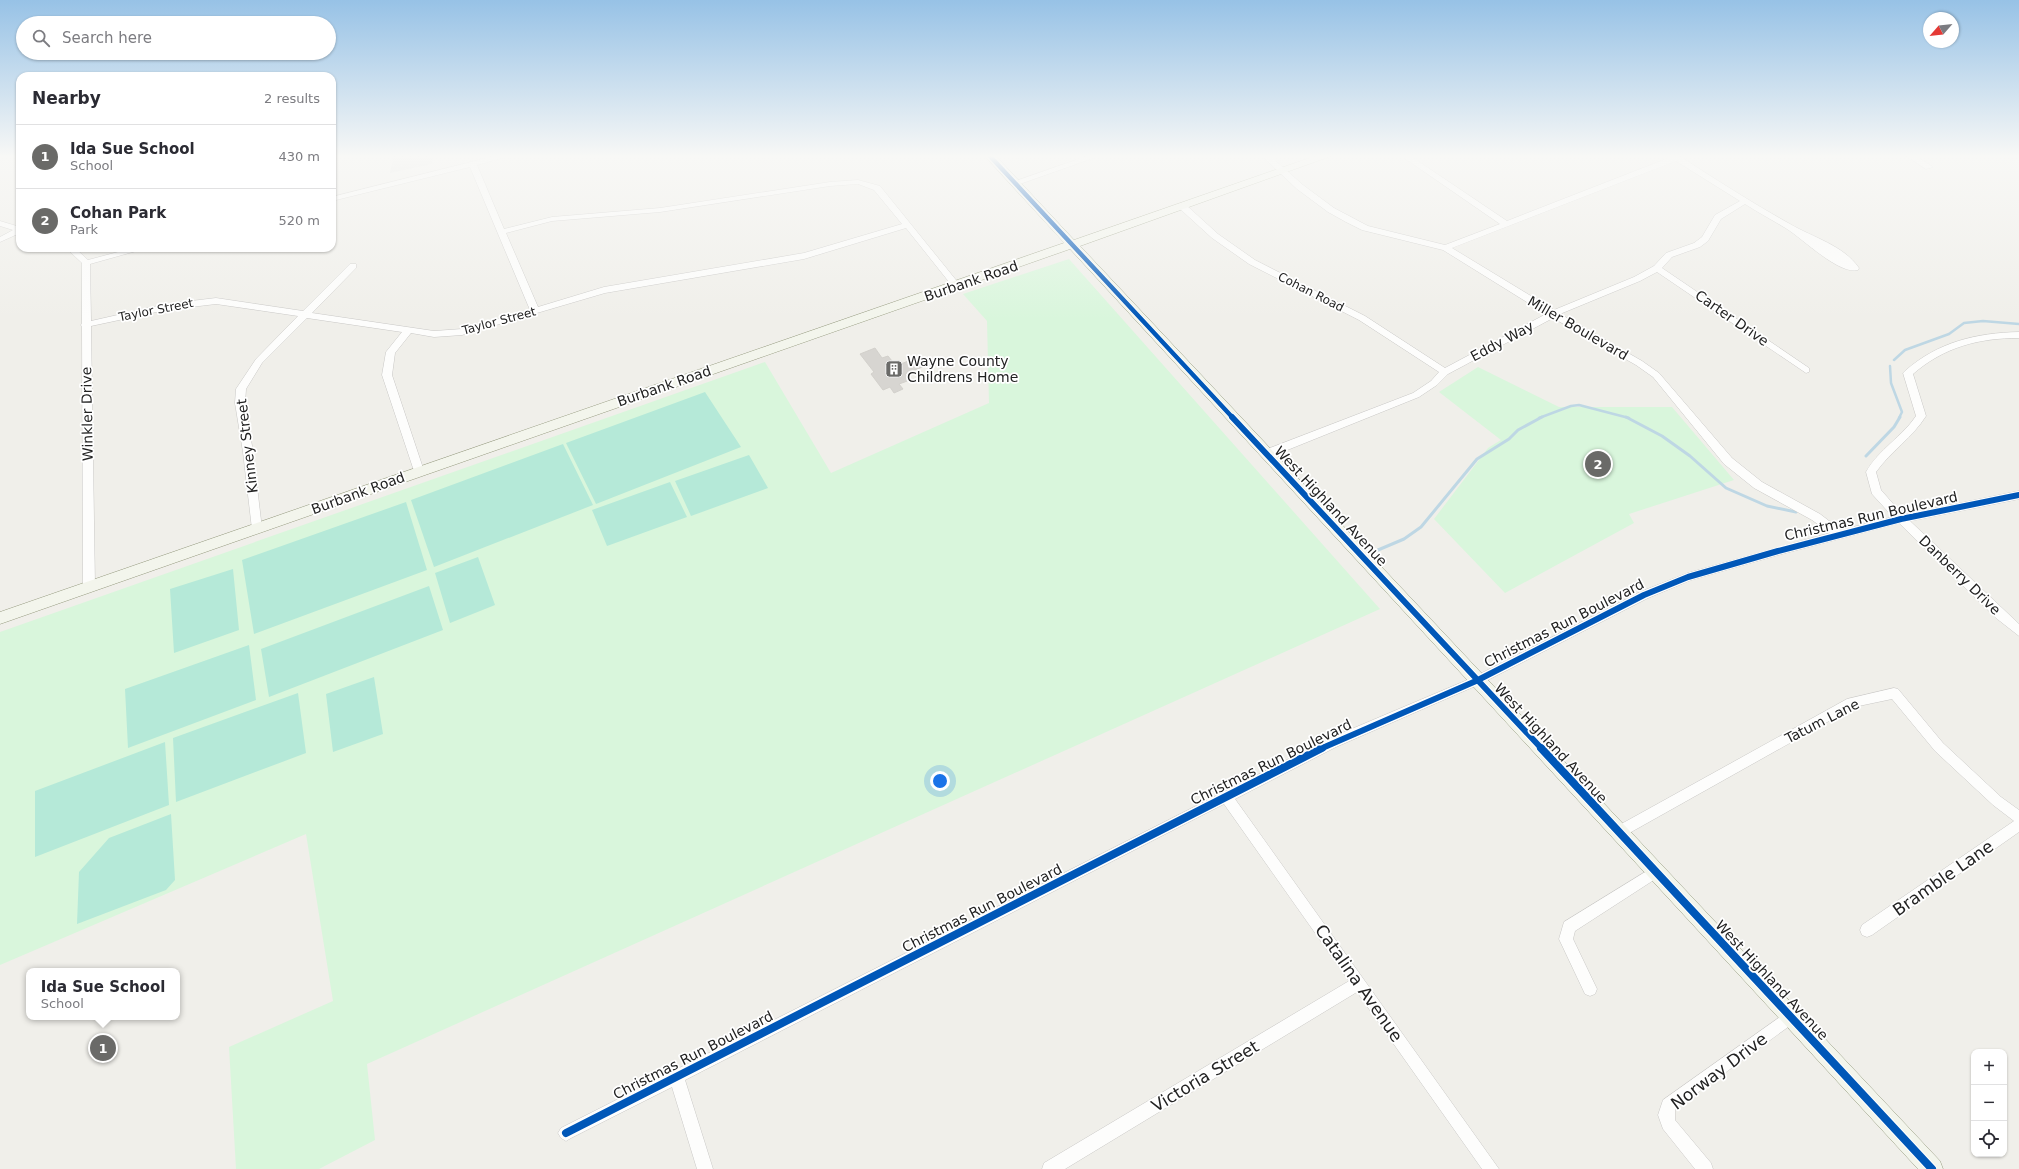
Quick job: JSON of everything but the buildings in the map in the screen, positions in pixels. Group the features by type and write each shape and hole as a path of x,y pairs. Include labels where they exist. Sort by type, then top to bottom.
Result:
{"main road":[{"name":"West Highland Avenue","path":"1038,210 1932,1169"},
{"name":"Burbank Road","path":"0,618 257,530 419,471 1072,246 1172,210"}],"street":[{"path":"492,210 535,311"},
{"path":"501,232 552,219 663,210"},
{"path":"895,210 956,285"},
{"name":"Cohan Road","path":"1186,210 1215,236 1252,262 1362,318 1444,372"},
{"name":"Miller Boulevard","path":"1330,210 1365,228 1446,248 1553,314 1640,363 1656,375 1728,461 1758,485 1816,517 1840,535"},
{"path":"1485,210 1507,224"},
{"path":"1446,248 1543,210"},
{"name":"Eddy Way","path":"1266,454 1416,395 1434,383 1444,372 1553,314 1657,268 1669,255 1697,245 1705,239 1718,216 1730,210"},
{"path":"1760,210 1791,228 1827,246 1852,263 1855,268 1847,266 1836,260 1791,228"},
{"path":"0,223 16,229"},
{"name":"Taylor Street","path":"85,325 187,302 216,301 434,334 462,332 604,290 825,251 908,225"},
{"path":"0,240 16,232"},
{"path":"76,252 86,263 128,252"},
{"name":"Winkler Drive","path":"86,263 85,325 89,587"},
{"name":"Kinney Street","path":"257,530 240,403 241,389 259,361 352,266"},
{"name":"Carter Drive","path":"1657,268 1806,370"},
{"path":"409,330 391,352 387,375 419,471"},
{"name":"Danberry Drive","path":"2019,335 1990,336 1962,342 1919,362 1908,373 1921,416 1915,425 1883,454 1871,472 1876,491 1901,519 2000,615 2019,631"},
{"name":"Christmas Run Boulevard","path":"566,1133 1332,743 1476,681 1644,595 1688,577 1840,535 1901,519 2019,495"},
{"name":"Tatum Lane","path":"1619,832 1851,703 1894,693 1938,747 1997,801 2019,818"},
{"name":"Catalina Avenue","path":"1226,797 1491,1169"},
{"name":"Bramble Lane","path":"1867,930 2019,825"},
{"path":"1590,989 1566,939 1569,927 1656,872"},
{"name":"Victoria Street","path":"1050,1169 1359,983"},
{"name":"Norway Drive","path":"1705,1169 1668,1124 1666,1115 1668,1105 1790,1017"},
{"path":"677,1077 705,1169"}],"green space":[{"path":"1069,259 1380,609 367,1064 375,1140 319,1169 236,1169 229,1047 333,1001 306,834 0,965 0,632 765,362 831,473 989,403 987,321 963,294"},
{"path":"1478,367 1559,407 1672,407 1734,480 1629,514 1634,523 1505,593 1434,519 1488,448 1501,440 1439,392"},
{"path":"705,392 741,447 596,504 566,443"},
{"path":"563,444 593,505 434,567 411,500"},
{"path":"749,455 768,488 691,516 675,481"},
{"path":"670,482 687,517 607,546 592,510"},
{"path":"406,502 427,570 254,634 242,560"},
{"path":"478,557 495,605 450,623 435,573"},
{"path":"233,569 239,630 174,653 170,589"},
{"path":"429,586 443,630 269,697 261,649"},
{"path":"249,645 256,700 128,748 125,689"},
{"path":"374,677 383,734 333,752 326,694"},
{"path":"298,693 306,753 176,802 173,738"},
{"path":"165,742 169,805 35,857 35,791"},
{"path":"171,814 175,880 166,890 77,924 79,872 109,838"}],"waterway":[{"path":"1894,360 1905,350 1949,334 1964,323 1983,321 2019,324"},
{"path":"1890,366 1891,383 1902,412 1899,418"},
{"path":"1539,418 1571,406 1579,405 1627,417"},
{"path":"1378,550 1404,539 1421,527 1477,459 1509,439 1518,430 1542,417"},
{"path":"1627,417 1662,436 1690,456 1726,488 1767,506 1796,512"},
{"path":"1866,456 1894,427 1900,417"}],"cycle path":[{"path":"1040,210 1932,1169"},
{"path":"566,1133 1332,743 1476,681 1644,595 1688,577 1778,551 1901,519 2019,495"}],"place":[{"name":"Wayne County Childrens Home","path":"894,369"},
{"name":"Cohan Park","path":"1598,464"},
{"name":"Ida Sue School","path":"103,1048"}]}
